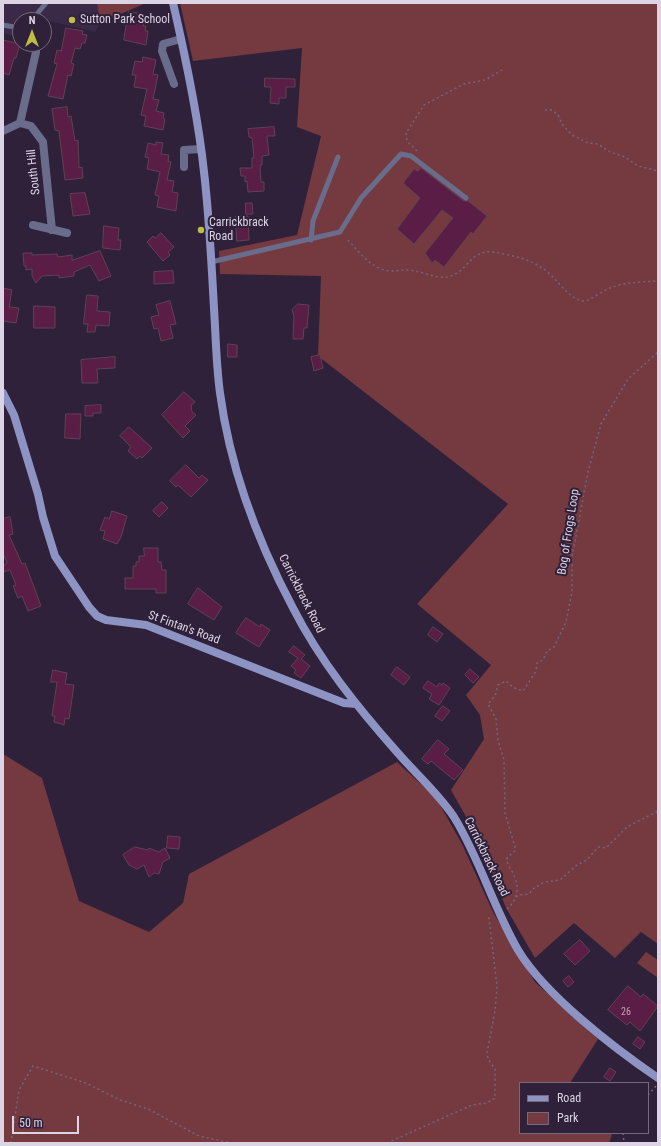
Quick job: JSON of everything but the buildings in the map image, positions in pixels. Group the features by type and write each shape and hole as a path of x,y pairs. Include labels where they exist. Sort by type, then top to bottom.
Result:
{"main road":[{"name":"Carrickbrack Road","path":"173,3 195,107 201,149 220,392 234,462 257,529 293,608 313,644 356,704 407,764 441,799 454,817 481,869 518,949 534,973 558,997 603,1037 658,1078"},
{"name":"St Fintan's Road","path":"3,393 14,415 55,556 89,608 97,616 106,620 146,625 344,703 356,704"}],"street":[{"path":"174,84 162,51 163,44 180,38"},
{"path":"3,131 20,123 36,52"},
{"name":"South Hill","path":"20,123 31,126 43,142 52,230"},
{"path":"184,167 184,150 201,149"},
{"path":"33,225 66,233"}],"lane":[{"path":"39,12 46,3"},
{"path":"211,262 311,240 340,232 361,198 402,154 410,156 466,198"},
{"path":"311,240 313,221 338,157"}],"path":[{"path":"422,155 407,141 406,133 424,105 464,84 485,80 502,70"},
{"path":"545,110 552,110 558,115 562,124 572,135 588,143 598,144 610,152 625,157 638,166 658,171"},
{"path":"348,240 377,268 391,271 409,270 442,276 450,276 455,274 474,256 483,252 515,256 543,268 574,299 583,301 588,300 613,286 658,281"},
{"name":"Bog of Frogs Loop","path":"516,897 515,881 507,863 507,858 515,851 515,847 505,813 504,760 498,741 496,718 488,704 495,696 498,685 506,681 514,688 523,691 536,671 537,663 543,660 548,651 554,647 558,639 566,622 572,592 572,557 588,472 601,424 628,379 658,352"},
{"path":"506,910 515,902 516,897 519,895 529,894 544,882 560,880 577,865 587,860 598,847 606,848 627,827 658,811"},
{"path":"387,1143 472,1105 487,1103 495,1098 495,1069 488,1059 487,1053 495,1011 496,986 489,918 497,915"},
{"path":"11,1143 18,1090 33,1066 86,1083 120,1100 148,1109 199,1136 232,1143"},
{"path":"649,1094 658,1084"}],"shaded area":[{"name":"Sutton Park School","path":"3,3 97,3 100,23 95,32 52,22 52,12 12,12 12,36 3,33"}],"green space":[{"path":"97,3 146,3 100,23"},
{"path":"180,3 658,3 658,944 641,932 615,958 574,923 535,958 506,908 478,838 451,790 484,739 480,715 466,695 491,665 417,604 508,504 318,356 321,276 220,274 219,251 297,235 321,136 297,127 302,48 193,61"},
{"path":"3,754 42,778 79,901 149,932 183,903 189,874 397,762 436,798 462,844 493,912 535,982 598,1039 571,1082 519,1082 519,1134 612,1135 609,1143 3,1143"},
{"path":"646,952 658,960 658,978 637,963"}],"place":[{"name":"Sutton Park School","path":"72,20"},
{"name":"Carrickbrack Road","path":"201,230"}]}
